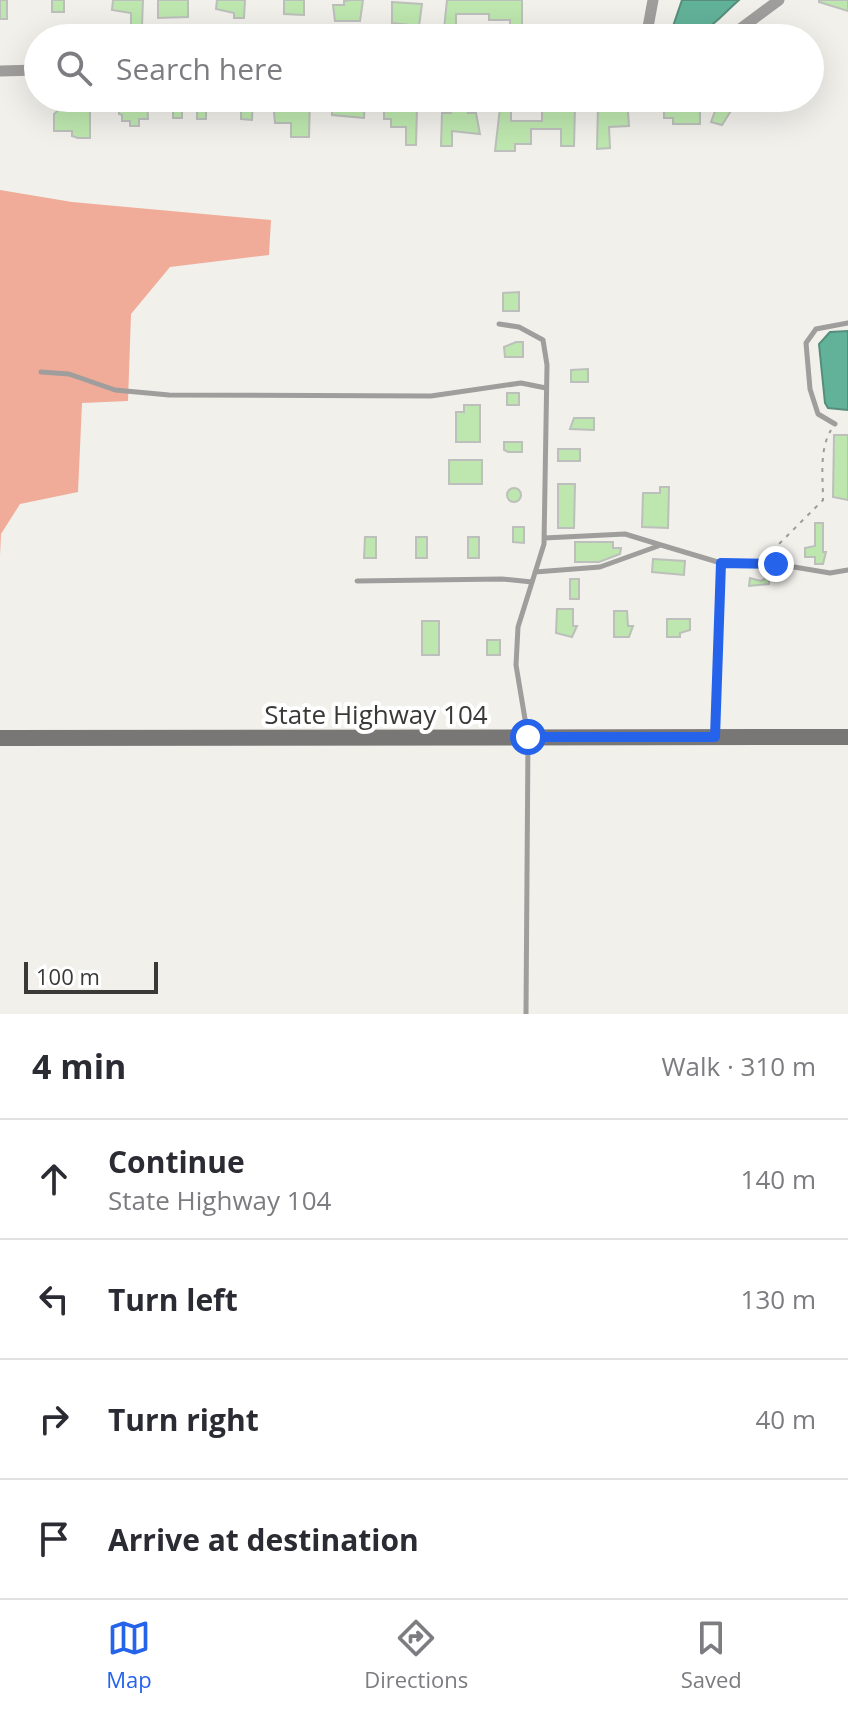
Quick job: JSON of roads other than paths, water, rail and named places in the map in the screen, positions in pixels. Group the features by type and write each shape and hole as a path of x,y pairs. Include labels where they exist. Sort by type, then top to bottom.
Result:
{"main road":[{"name":"State Highway 104","path":"0,738 848,737"}],"street":[{"path":"649,24 653,0"},
{"path":"747,24 779,0"},
{"path":"0,71 24,70"}],"lane":[{"path":"835,424 818,414 810,389 806,343 816,329 848,323"},
{"path":"499,324 519,327 543,340 546,388 544,538 518,627 516,665 528,737 526,1014"},
{"path":"41,372 69,374 115,390 169,395 431,396 521,383 546,388"},
{"path":"544,538 625,534 721,563 830,573 848,570"},
{"path":"535,572 600,567 661,545"},
{"path":"715,737 721,563"},
{"path":"357,581 502,579 532,582"}]}
